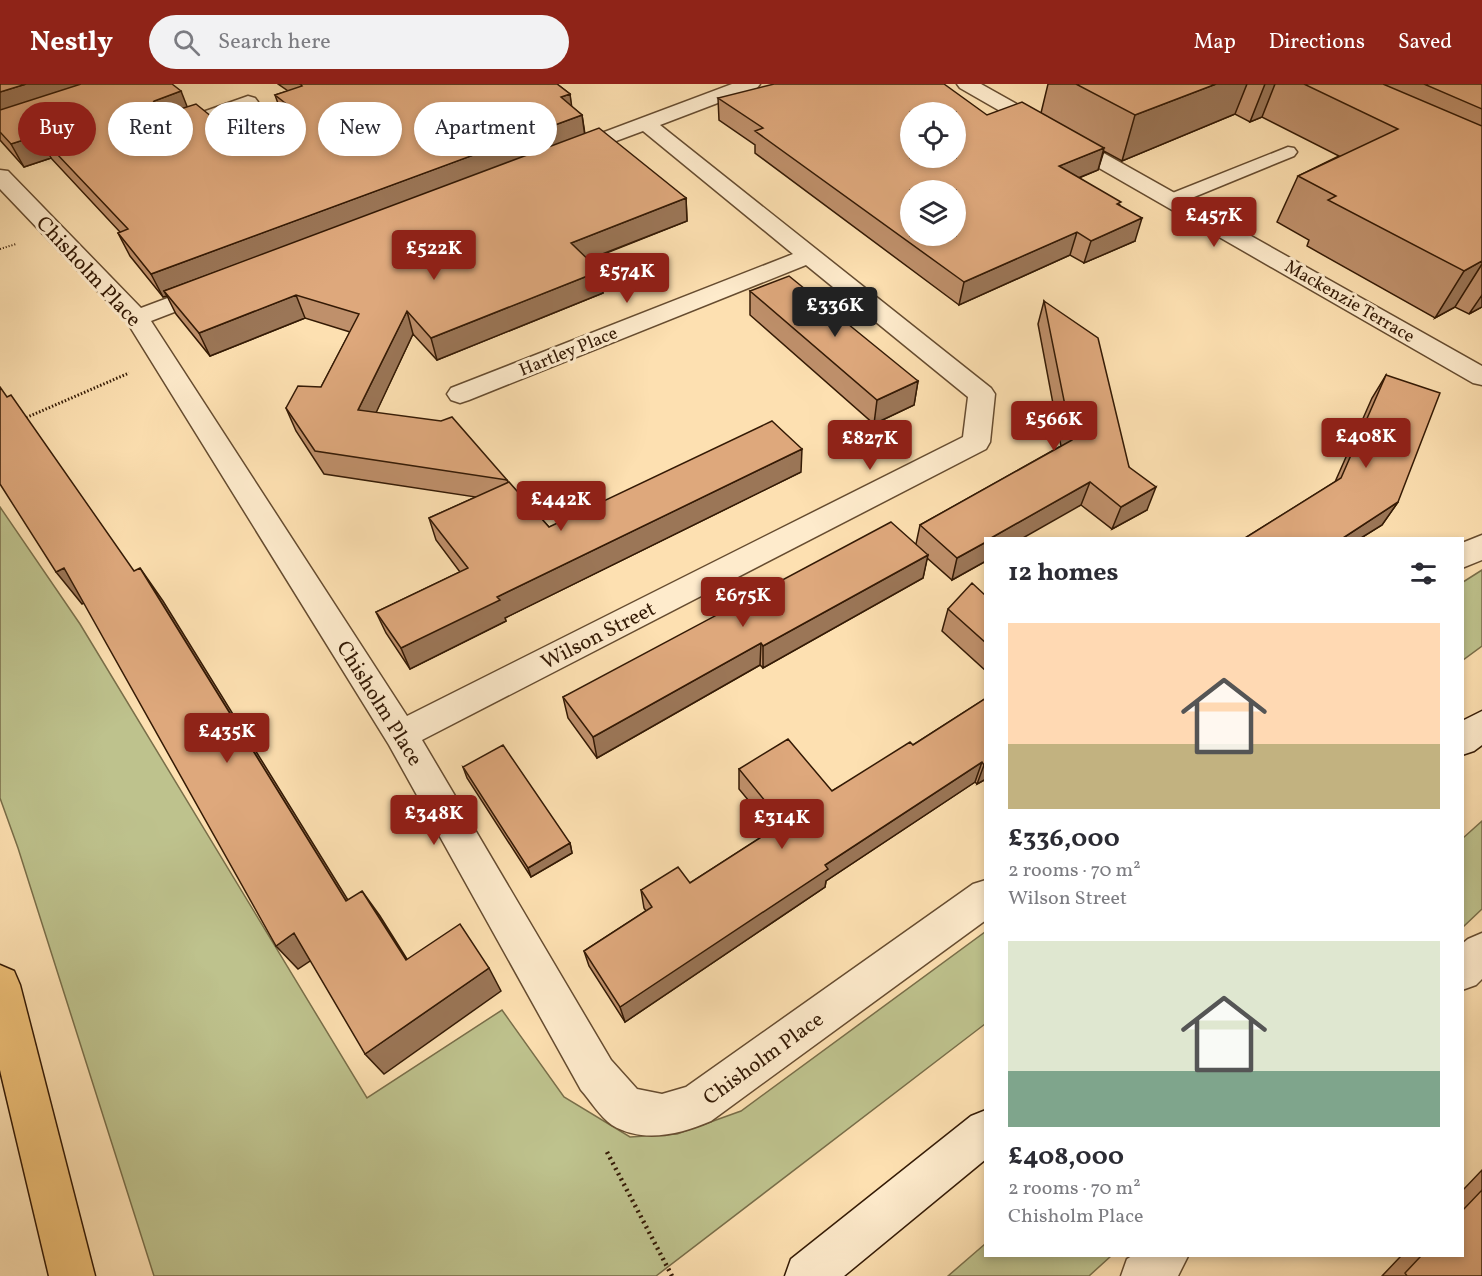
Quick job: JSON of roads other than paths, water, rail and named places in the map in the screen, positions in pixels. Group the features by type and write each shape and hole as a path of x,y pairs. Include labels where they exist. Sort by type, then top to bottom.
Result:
{"main road":[{"path":"0,985 72,1276"}],"street":[{"path":"546,161 750,84"},
{"name":"Mackenzie Terrace","path":"967,84 1482,377"},
{"path":"231,90 248,102"},
{"name":"Wilson Street","path":"401,735 976,442 982,393 645,123"},
{"name":"Chisholm Place","path":"0,176 137,318 401,735 596,1075 626,1109 662,1115 696,1106 984,898"},
{"name":"Hartley Place","path":"460,393 810,255"},
{"path":"137,318 236,279"},
{"path":"1464,556 1482,546"},
{"path":"1464,739 1482,725"},
{"path":"1464,969 1482,952"},
{"path":"808,1276 984,1133"},
{"path":"1144,1276 1164,1257"}],"lane":[{"path":"1171,200 1288,152"}]}
